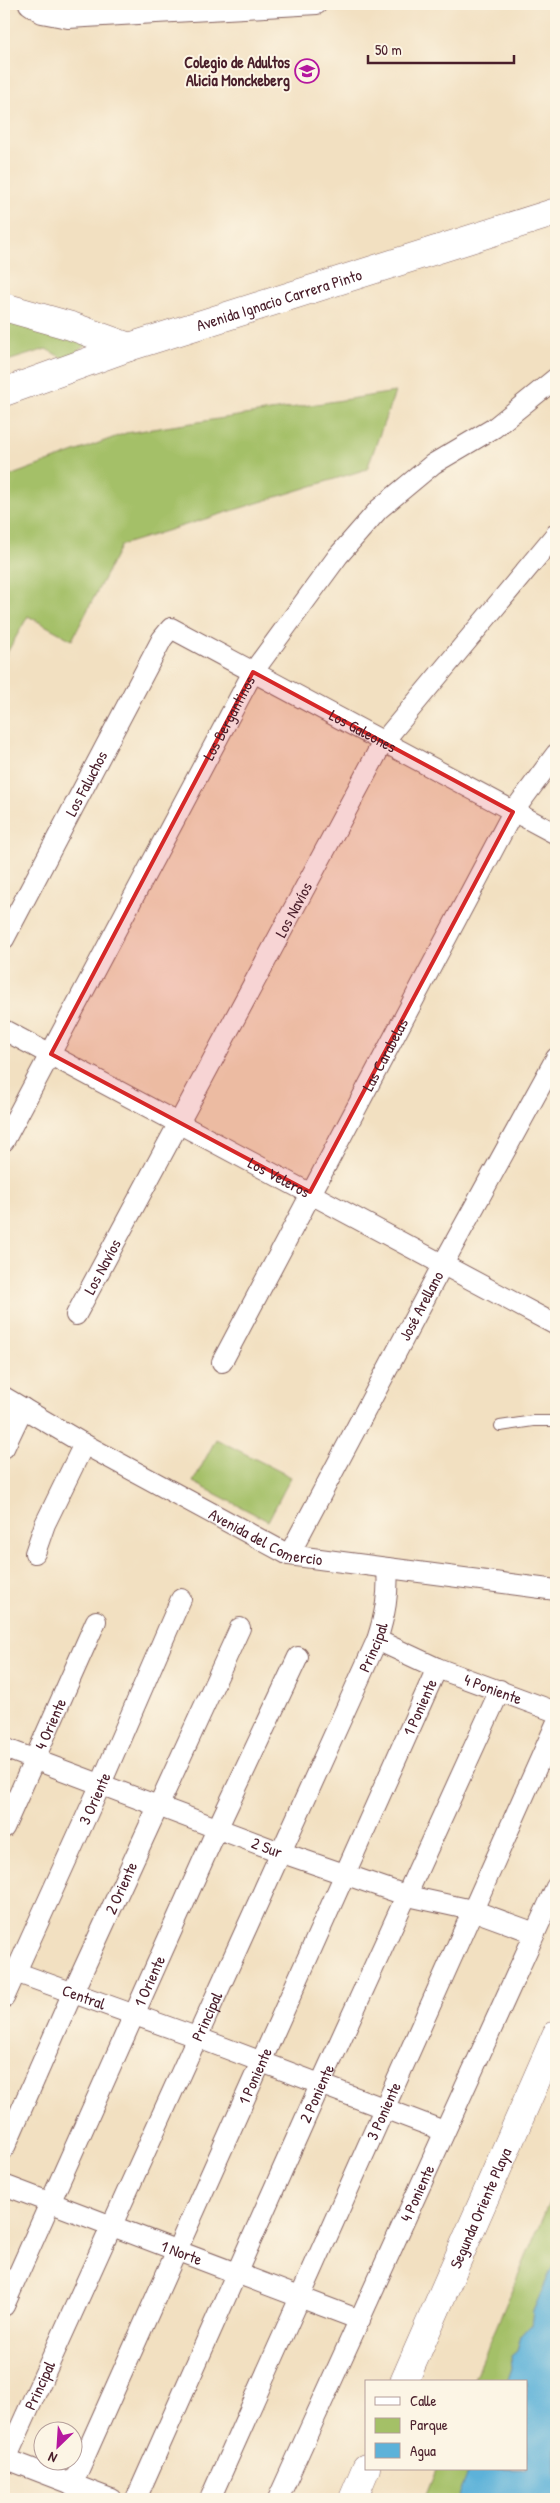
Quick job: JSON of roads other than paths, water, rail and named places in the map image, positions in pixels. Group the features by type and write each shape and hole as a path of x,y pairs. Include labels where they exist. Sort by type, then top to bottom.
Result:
{"main road":[{"name":"Avenida Ignacio Carrera Pinto","path":"4,392 129,347 556,212"},
{"path":"4,307 71,326 129,347"},
{"name":"Segunda Oriente Playa","path":"405,2380 553,2046"},
{"path":"353,2499 365,2470"}],"street":[{"path":"29,4 42,13 317,4"},
{"name":"Los Bergantinos","path":"4,1141 253,672 338,556 379,509 433,464 494,428 556,378"},
{"name":"Los Navíos","path":"76,1315 383,742 556,534"},
{"name":"Los Galeones","path":"171,628 556,834"},
{"name":"Los Faluchos","path":"4,939 162,639 171,628"},
{"name":"Las Carabelas","path":"222,1362 310,1192 513,812 556,754"},
{"name":"Los Veleros","path":"4,1030 556,1325"},
{"name":"José Arellano","path":"288,1556 443,1264 556,1058"},
{"name":"Avenida del Comercio","path":"4,1397 84,1444 288,1556 556,1590"},
{"path":"4,1448 23,1408"},
{"path":"35,1553 45,1524 84,1444"},
{"name":"Principal","path":"5,2459 377,1640 386,1611 389,1588 387,1568"},
{"name":"3 Oriente","path":"4,1998 10,1970 100,1786 181,1599"},
{"name":"4 Oriente","path":"4,1828 96,1621"},
{"name":"2 Oriente","path":"4,2149 73,1992 240,1628"},
{"name":"4 Poniente","path":"377,1640 437,1668 556,1712"},
{"name":"1 Oriente","path":"4,2306 217,1829 298,1657"},
{"name":"1 Poniente","path":"72,2485 437,1668"},
{"name":"2 Poniente","path":"136,2499 321,2083 408,1896 500,1690"},
{"name":"3 Poniente","path":"210,2499 556,1724"},
{"name":"2 Sur","path":"4,1748 33,1761 280,1852 408,1896 472,1910 535,1933"},
{"name":"4 Poniente","path":"278,2499 556,1887"},
{"name":"Central","path":"10,1970 262,2061 444,2131"},
{"name":"1 Norte","path":"4,2185 360,2320"},
{"path":"5,2459 111,2499"}],"lane":[{"path":"500,1426 533,1421 556,1421"}],"water":[{"path":"556,2259 556,2499 457,2499 470,2470 528,2470 528,2380 508,2380 512,2368 511,2356 517,2351 521,2336 531,2325 533,2311"}],"place":[{"name":"Colegio de Adultos Alicia Monckeberg","path":"307,71"}]}
